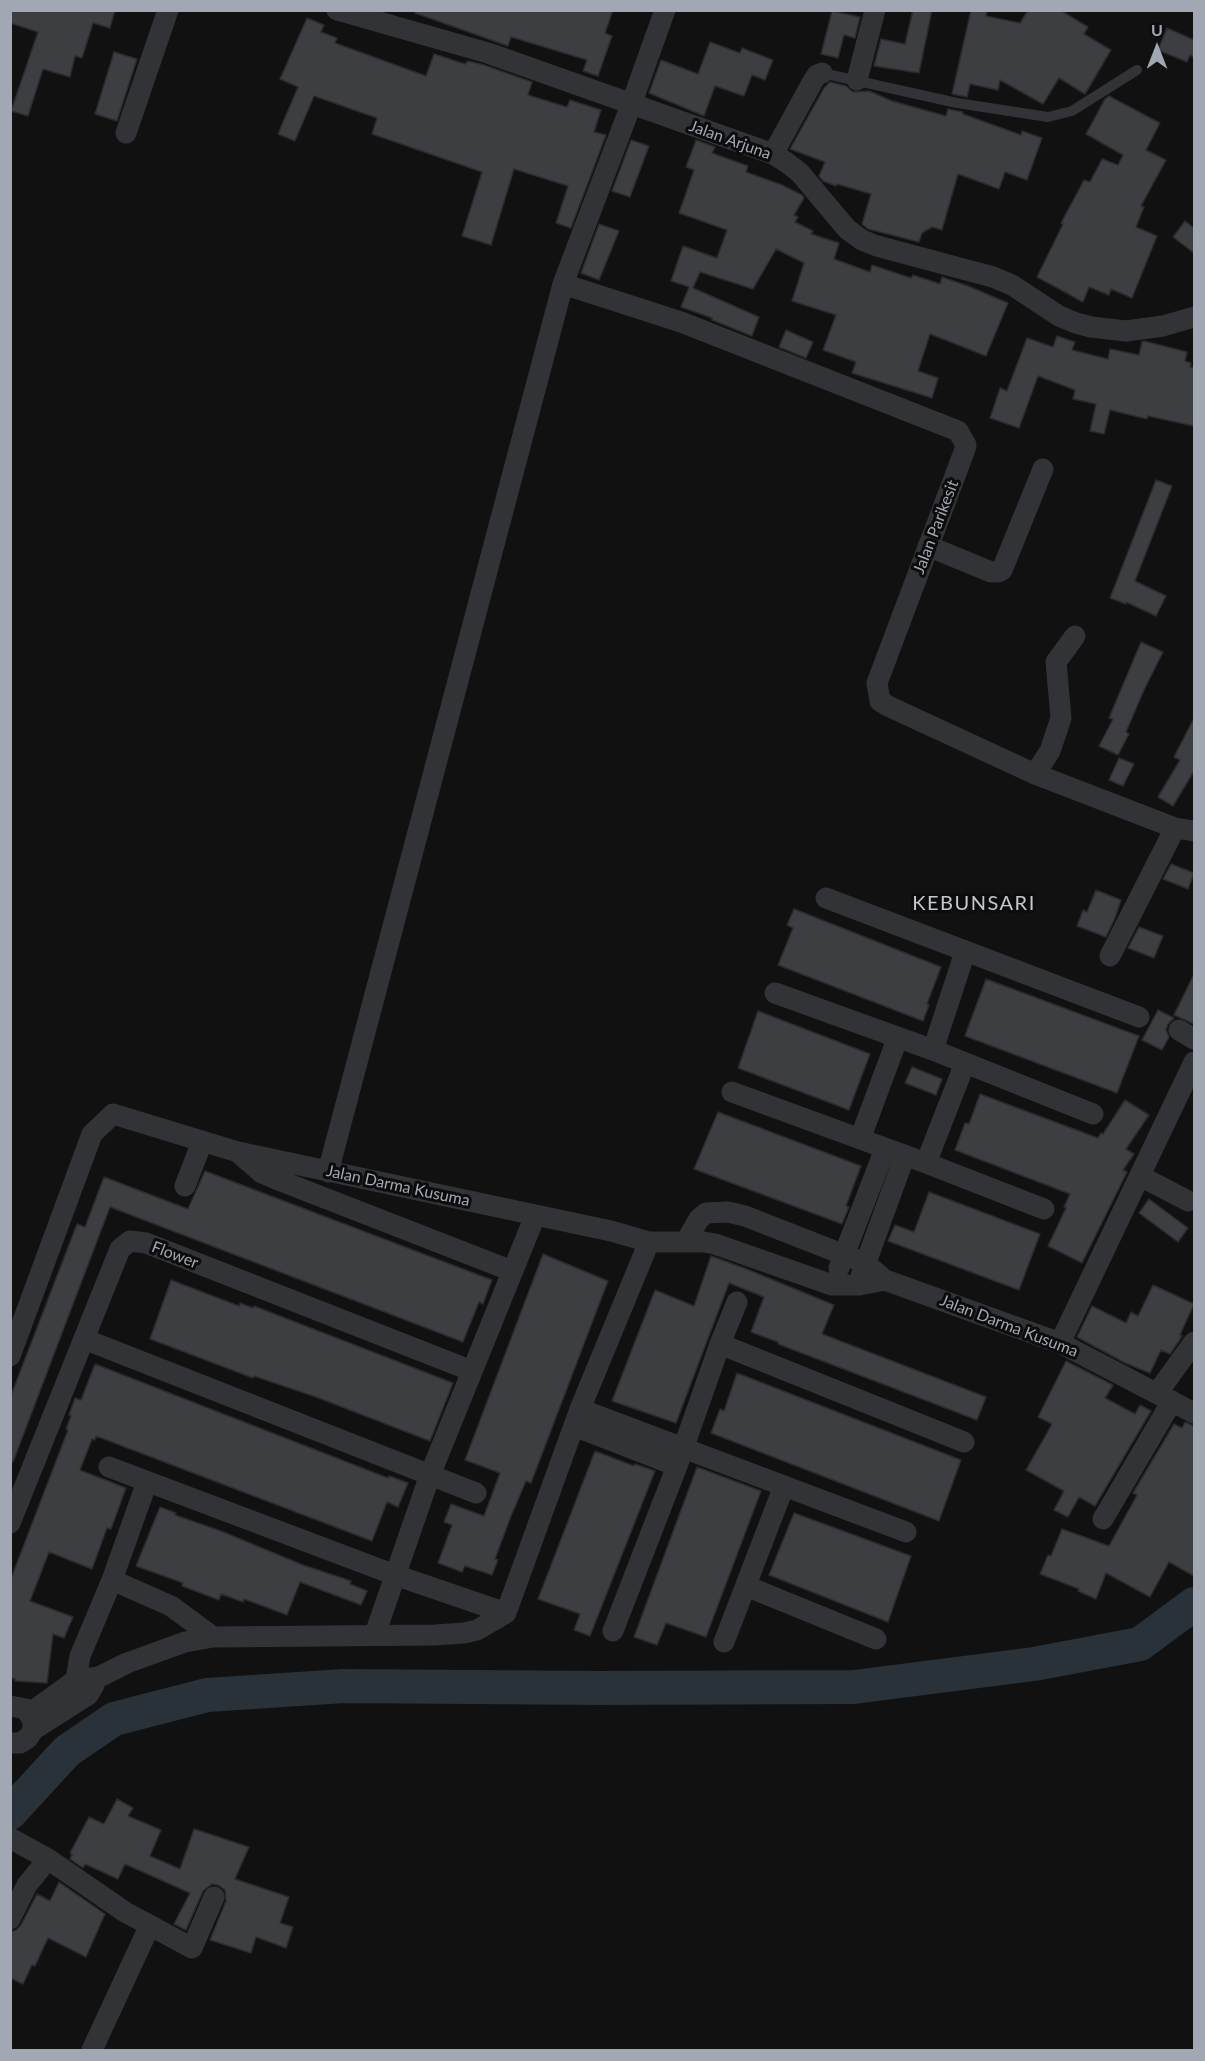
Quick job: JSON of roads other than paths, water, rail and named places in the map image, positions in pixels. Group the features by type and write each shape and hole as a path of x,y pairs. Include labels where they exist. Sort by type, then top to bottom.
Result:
{"street":[{"path":"126,133 168,10"},
{"name":"Jalan Arjuna","path":"337,10 488,53 773,154 800,173 847,229 862,240 993,277 1012,285 1059,316 1091,327 1126,331 1163,326 1194,317"},
{"path":"328,1172 563,284 632,105 665,10"},
{"path":"856,80 875,10"},
{"path":"773,154 813,81 817,75 822,73"},
{"name":"Jalan Parikesit","path":"563,284 681,322 958,431 966,445 964,453 877,683 880,700 888,706 1035,774 1189,830"},
{"path":"928,546 991,572 1002,570 1043,469"},
{"path":"1035,774 1050,751 1061,718 1056,662 1075,636"},
{"path":"1110,956 1189,830"},
{"path":"826,898 1139,1017"},
{"path":"933,1050 965,952"},
{"path":"775,993 933,1050 1093,1113"},
{"path":"860,1139 898,1037"},
{"path":"1060,1342 1194,1062"},
{"path":"927,1163 965,1063"},
{"path":"732,1092 927,1163 1044,1209"},
{"name":"Jalan Darma Kusuma","path":"10,1356 92,1134 113,1114 238,1152 610,1231 649,1242 686,1241 715,1244 832,1285 859,1285 885,1280"},
{"path":"185,1185 202,1142"},
{"path":"238,1152 262,1173 512,1270"},
{"path":"832,1285 895,1152"},
{"path":"859,1285 895,1152"},
{"path":"1140,1176 1188,1201"},
{"name":"Jalan Darma Kusuma","path":"686,1241 699,1219 706,1213 728,1212 745,1216 865,1263 885,1280 1060,1342 1194,1413"},
{"path":"375,1634 430,1475 535,1216"},
{"name":"Flower","path":"10,1523 120,1249 130,1241 146,1243 472,1371"},
{"path":"11,1744 20,1743 28,1738 24,1716 82,1688 99,1677 160,1650 185,1642 213,1637 464,1633 477,1630 506,1613 577,1418 649,1242"},
{"path":"613,1630 737,1302"},
{"path":"84,1339 476,1493"},
{"path":"1103,1519 1194,1342"},
{"path":"720,1344 964,1442"},
{"path":"577,1418 680,1457 784,1486 906,1532"},
{"path":"109,1467 395,1575 506,1613"},
{"path":"82,1688 80,1656 112,1580 147,1482"},
{"path":"724,1642 784,1486"},
{"path":"112,1580 171,1606 213,1637"},
{"path":"746,1586 876,1640"},
{"path":"14,1840 48,1859 125,1912 192,1948 214,1897"},
{"path":"10,1919 27,1885 48,1859"},
{"path":"92,2050 150,1925"}],"lane":[{"path":"822,73 957,103 1048,117 1072,111 1137,70"}],"waterway":[{"path":"10,1813 67,1751 114,1719 207,1695 344,1686 854,1687 1034,1664 1140,1644 1194,1604"}],"district":[{"name":"KEBUNSARI","path":"974,904"}]}
